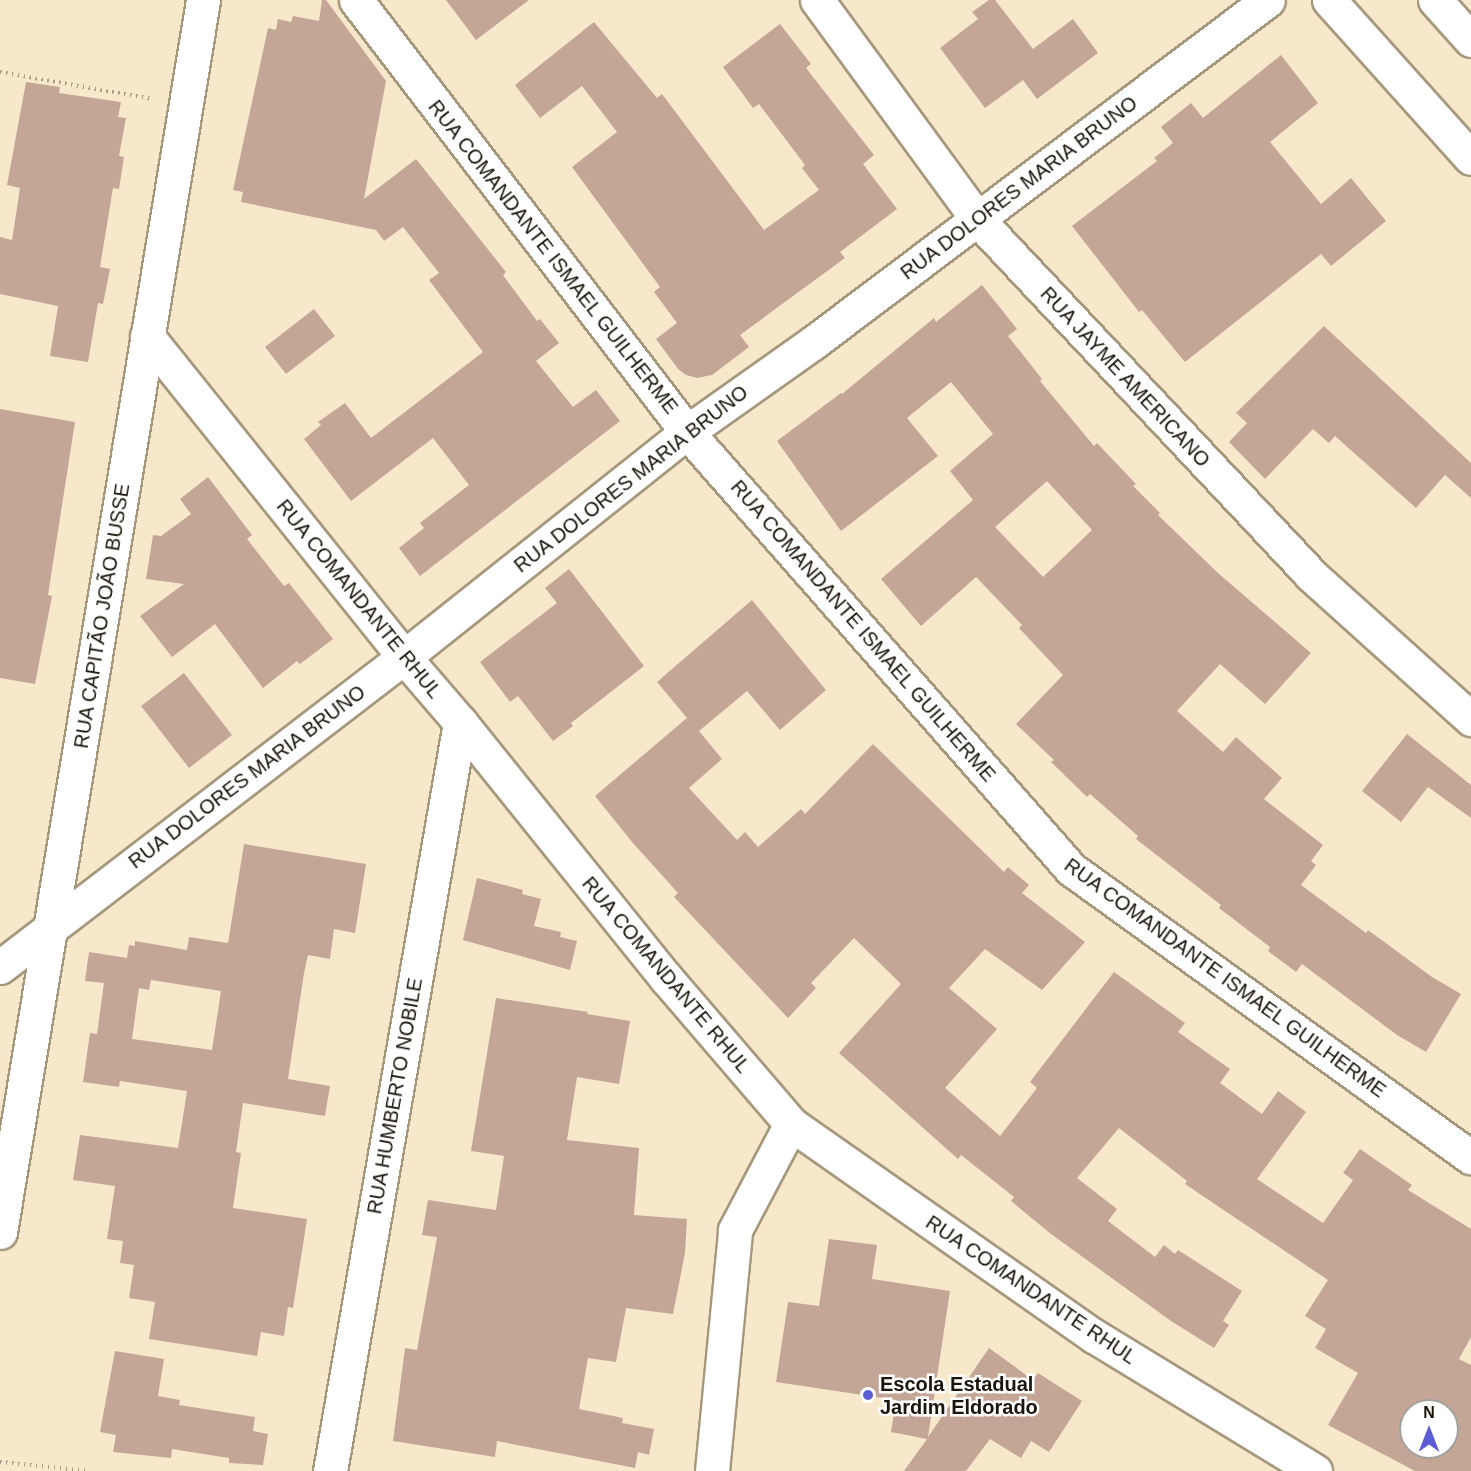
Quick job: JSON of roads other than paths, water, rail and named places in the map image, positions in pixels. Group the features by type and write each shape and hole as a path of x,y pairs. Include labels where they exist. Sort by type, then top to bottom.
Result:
{"street":[{"name":"RUA CAPITÃO JOÃO BUSSE","path":"0,1232 203,0"},
{"name":"RUA COMANDANTE ISMAEL GUILHERME","path":"356,0 687,432 1071,869 1471,1158"},
{"name":"RUA JAYME AMERICANO","path":"817,0 978,219 1311,574 1471,718"},
{"name":"RUA DOLORES MARIA BRUNO","path":"0,967 404,657 687,432 814,342 1268,0"},
{"path":"1329,0 1471,158"},
{"path":"1435,0 1471,40"},
{"name":"RUA COMANDANTE RHUL","path":"147,336 404,657 460,722 666,978 791,1124 1094,1336 1315,1471"},
{"name":"RUA HUMBERTO NOBILE","path":"330,1471 460,722"},
{"path":"712,1471 735,1230 791,1124"}],"place":[{"name":"Escola Estadual Jardim Eldorado","path":"868,1395"}]}
